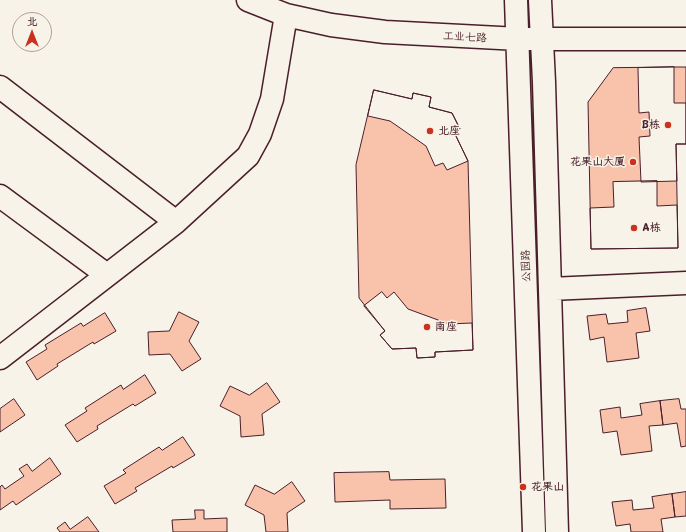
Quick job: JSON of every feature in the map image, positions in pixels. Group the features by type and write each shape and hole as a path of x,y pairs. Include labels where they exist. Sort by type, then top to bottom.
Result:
{"street":[{"name":"工业七路","path":"248,0 286,15 331,25 386,32 543,40 686,39"},
{"name":"公园路","path":"516,0 519,39 534,532"},
{"path":"540,0 543,40 557,532"},
{"path":"0,358 176,222 248,156 260,134 272,99 286,15"},
{"path":"0,88 176,222"},
{"path":"0,196 107,275"},
{"path":"550,289 686,283"}],"building":[{"name":"B栋","path":"674,67 674,103 686,103 686,144 676,144 677,181 641,182 639,137 650,136 649,112 639,113 638,68"},
{"name":"花果山大厦","path":"686,67 686,144 676,144 678,248 591,249 588,102 613,68"},
{"path":"374,90 412,99 413,93 431,97 429,107 452,113 460,129 454,132 468,161 473,350 435,352 435,357 417,358 416,348 392,349 380,335 385,331 359,298 356,165"},
{"name":"北座","path":"374,90 412,99 413,93 431,97 429,107 452,113 460,129 454,132 468,161 447,170 443,163 435,166 426,146 390,121 368,116"},
{"name":"A栋","path":"657,181 657,206 677,205 678,248 591,249 590,208 614,207 613,182"},
{"name":"南座","path":"382,292 387,298 394,292 408,309 449,324 472,323 473,350 435,352 435,357 417,358 416,348 392,349 380,335 385,331 364,306"},
{"path":"646,308 650,331 636,333 639,358 607,362 604,337 590,340 587,316 606,314 608,324 628,322 627,311"},
{"path":"179,312 199,322 189,341 201,359 182,371 170,354 149,355 148,332 169,331"},
{"path":"105,313 116,331 94,344 93,342 57,364 58,366 37,380 26,362 47,349 45,345 81,323 83,326"},
{"path":"145,375 156,393 135,406 133,404 97,426 98,429 77,442 65,425 87,411 85,408 121,385 123,389"},
{"path":"267,383 280,402 262,414 264,435 241,437 240,416 220,406 230,386 249,395"},
{"path":"14,399 25,415 0,432 0,409"},
{"path":"679,399 681,409 686,409 686,446 681,447 677,423 663,425 660,401"},
{"path":"660,401 663,425 649,426 652,451 621,455 617,431 603,433 600,410 620,407 621,418 642,415 640,404"},
{"path":"183,437 195,455 173,468 172,466 135,488 137,491 115,504 104,486 126,473 123,470 159,447 162,450"},
{"path":"50,458 61,474 16,505 13,501 0,510 0,487 2,485 5,489 24,476 19,469 27,464 32,471"},
{"path":"389,472 390,480 445,479 446,508 390,509 390,500 335,502 334,473"},
{"path":"292,482 305,501 287,513 288,532 266,532 264,515 245,505 255,485 274,494"},
{"path":"686,492 686,516 675,517 672,494"},
{"path":"672,494 675,517 661,519 663,532 631,532 630,524 616,526 612,502 632,500 633,510 654,508 652,497"},
{"path":"195,510 204,510 204,519 227,518 227,532 173,532 172,520 195,519"},
{"path":"88,517 99,532 60,532 57,528 65,522 70,529"}],"place":[{"name":"B栋","path":"668,125"},
{"name":"北座","path":"430,131"},
{"name":"花果山大厦","path":"633,162"},
{"name":"A栋","path":"634,228"},
{"name":"南座","path":"427,327"},
{"name":"花果山","path":"523,487"}]}
